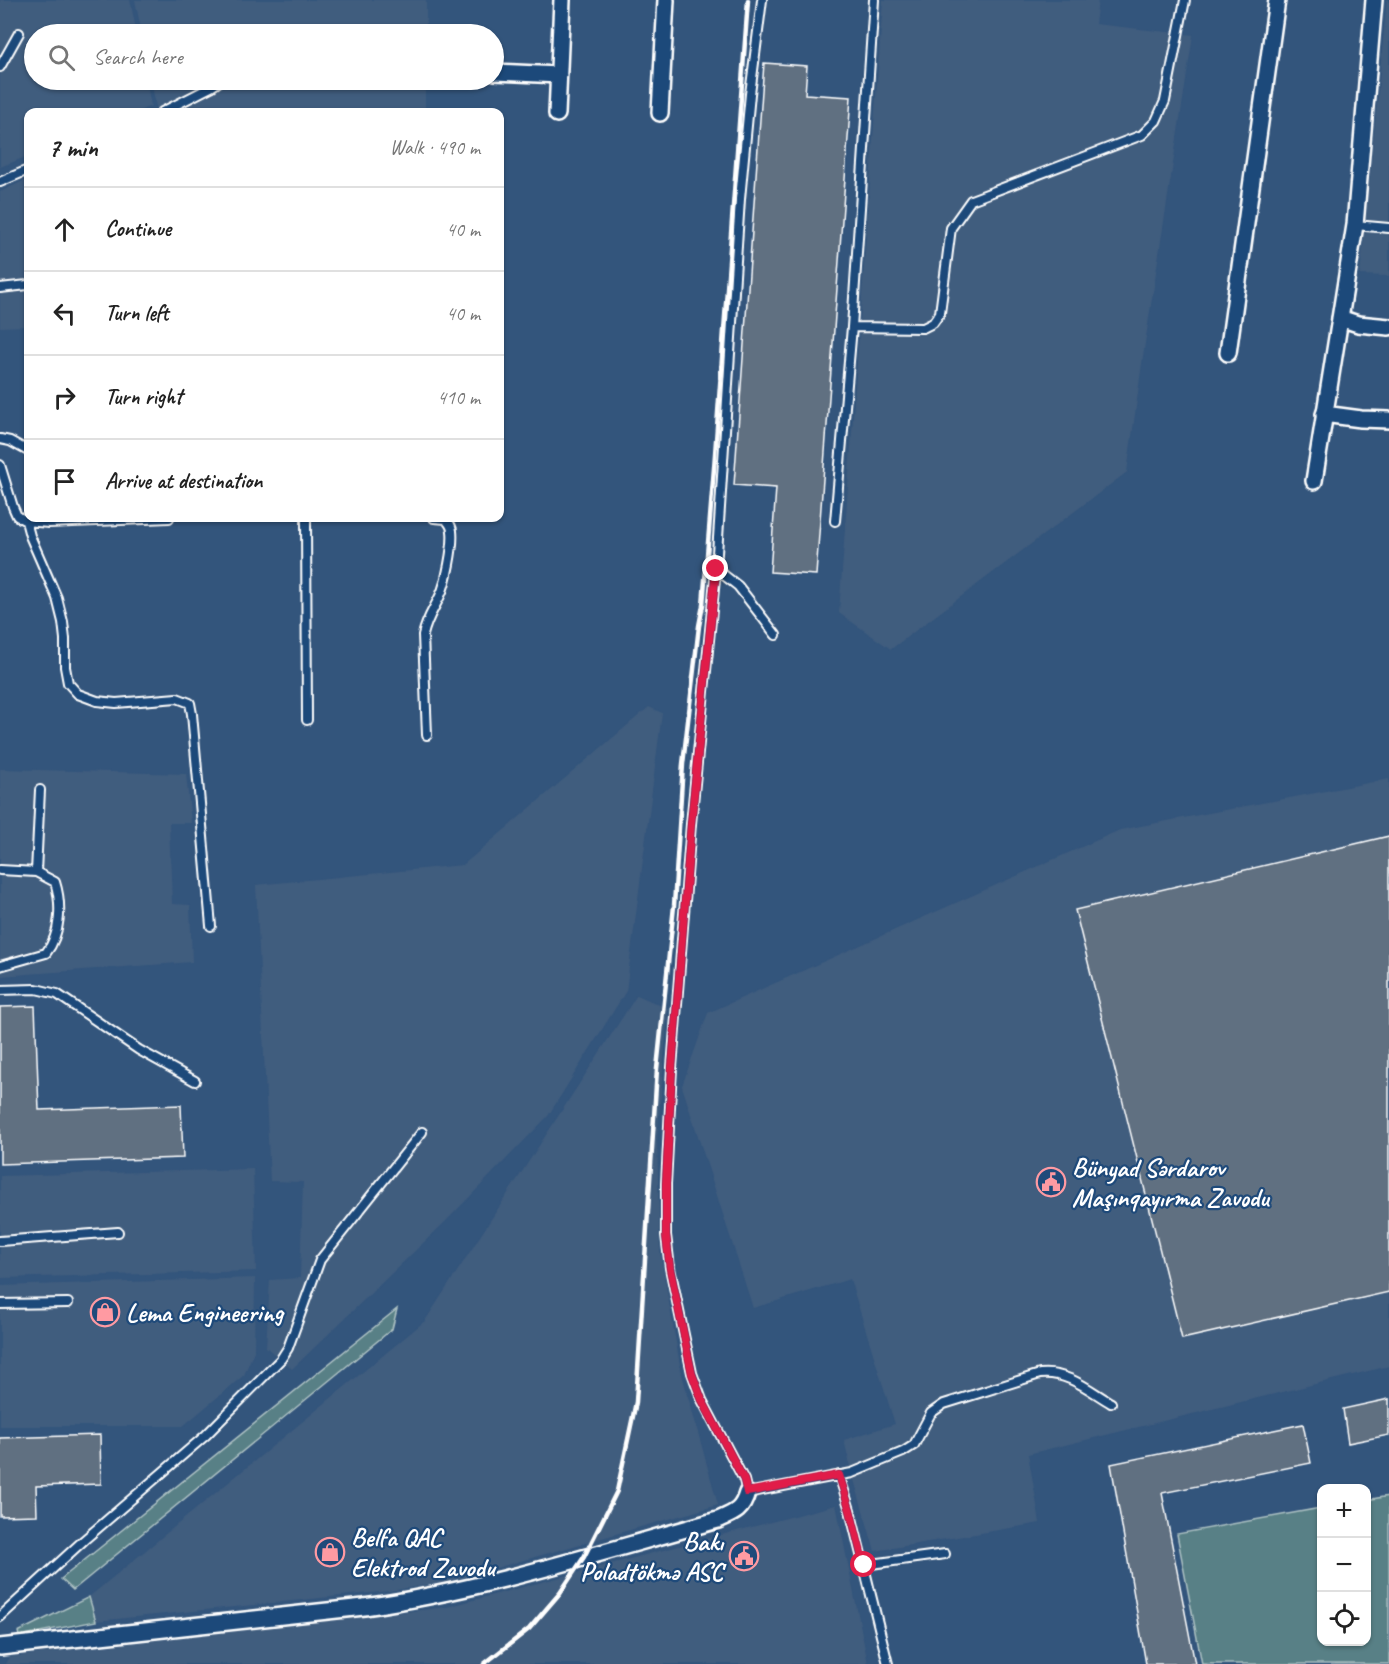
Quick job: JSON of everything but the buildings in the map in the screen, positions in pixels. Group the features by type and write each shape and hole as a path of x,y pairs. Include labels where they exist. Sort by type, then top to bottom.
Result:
{"street":[{"path":"557,114 562,0"},
{"path":"660,113 666,0"},
{"path":"1228,353 1277,0"},
{"path":"1314,481 1355,225 1374,0"},
{"path":"504,72 559,75"},
{"path":"1340,318 1358,324 1389,327"},
{"path":"1324,414 1389,420"},
{"path":"0,1647 409,1601 467,1588 718,1521 737,1511 744,1503 747,1492"}],"lane":[{"path":"762,0 751,82 740,200 716,569 691,824 666,1184 666,1235 670,1269 692,1374 706,1408 744,1480 747,1492 852,1473 903,1452 914,1445 931,1413 944,1404 1040,1374 1051,1372 1063,1375 1112,1403"},
{"path":"835,521 852,327 874,0"},
{"path":"852,327 923,328 933,323 940,313 951,228 971,200 1143,135 1156,122 1165,101 1185,0"},
{"path":"0,67 19,33"},
{"path":"170,108 204,90"},
{"path":"0,182 24,172"},
{"path":"1355,225 1389,228"},
{"path":"0,288 24,285"},
{"path":"0,439 10,441 24,449"},
{"path":"0,465 13,507 17,516 24,521"},
{"path":"73,522 26,522 57,598 64,631 64,667 68,682 78,694 97,701 116,703 177,698 190,703 211,926"},
{"path":"306,522 307,720"},
{"path":"427,735 423,635 427,619 441,594 447,571 453,532 448,522"},
{"path":"716,569 738,586 776,635"},
{"path":"36,872 40,790"},
{"path":"0,870 36,872 54,882 59,894 57,933 46,953 0,966"},
{"path":"0,990 36,989 57,994 139,1050 195,1081"},
{"path":"0,1617 84,1540 206,1435 281,1359 288,1348 320,1260 422,1132"},
{"path":"0,1241 118,1232"},
{"path":"0,1304 68,1303"},
{"path":"839,1475 850,1510 888,1664"},
{"path":"864,1565 945,1554"}],"shaded area":[{"path":"0,0 130,0 135,24 24,24 24,90 148,90 151,106 146,108 24,108 24,158 0,167"},
{"path":"135,0 426,0 426,24 140,24"},
{"path":"883,0 1098,0 1095,24 1193,35 1127,472 891,649 839,613"},
{"path":"1387,0 1389,0 1389,276 1360,275"},
{"path":"153,90 425,90 425,108 156,108"},
{"path":"24,181 24,326 0,327 0,192"},
{"path":"649,707 662,713 626,991 548,1116 446,1221 292,1369 266,1347 270,1280 300,1278 303,1182 270,1181 256,885 463,865"},
{"path":"0,769 186,774 191,823 169,823 172,904 190,905 192,962 0,976"},
{"name":"Bünyad Sərdarov Maşınqayırma Zavodu","path":"1389,779 1389,1366 1028,1454 1040,1523 875,1551 844,1440 895,1424 850,1279 753,1308 682,1086 708,1013 1120,830"},
{"name":"Belfa QAC Elektrod Zavodu","path":"637,995 668,1009 657,1140 660,1251 681,1371 718,1505 446,1582 389,1591 96,1621 89,1597 425,1321"},
{"path":"253,1169 256,1271 0,1278 0,1176"},
{"path":"255,1278 254,1351 244,1375 183,1426 0,1426 0,1286"},
{"name":"Bakı Poladtökmə ASC","path":"836,1505 868,1664 5,1664 9,1657 447,1607"}],"green space":[{"path":"397,1309 392,1329 73,1590 61,1579"},
{"path":"1389,1496 1389,1664 1202,1664 1177,1534 1317,1509 1317,1646 1371,1646 1371,1499"},
{"path":"89,1597 96,1621 19,1636 18,1632"}],"railway":[{"path":"484,1664 529,1629 560,1593 584,1557 617,1491 636,1402 657,1069 674,906 683,764 703,605 748,0"}],"place":[{"name":"Bünyad Sərdarov Maşınqayırma Zavodu","path":"1051,1182"},
{"name":"Lema Engineering","path":"105,1312"},
{"name":"Belfa QAC Elektrod Zavodu","path":"330,1552"},
{"name":"Bakı Poladtökmə ASC","path":"744,1556"}],"route":[{"path":"716,569 691,824 672,1068 666,1184 666,1235 670,1269 692,1374 702,1400 744,1480 747,1492 839,1475 864,1565"}]}
